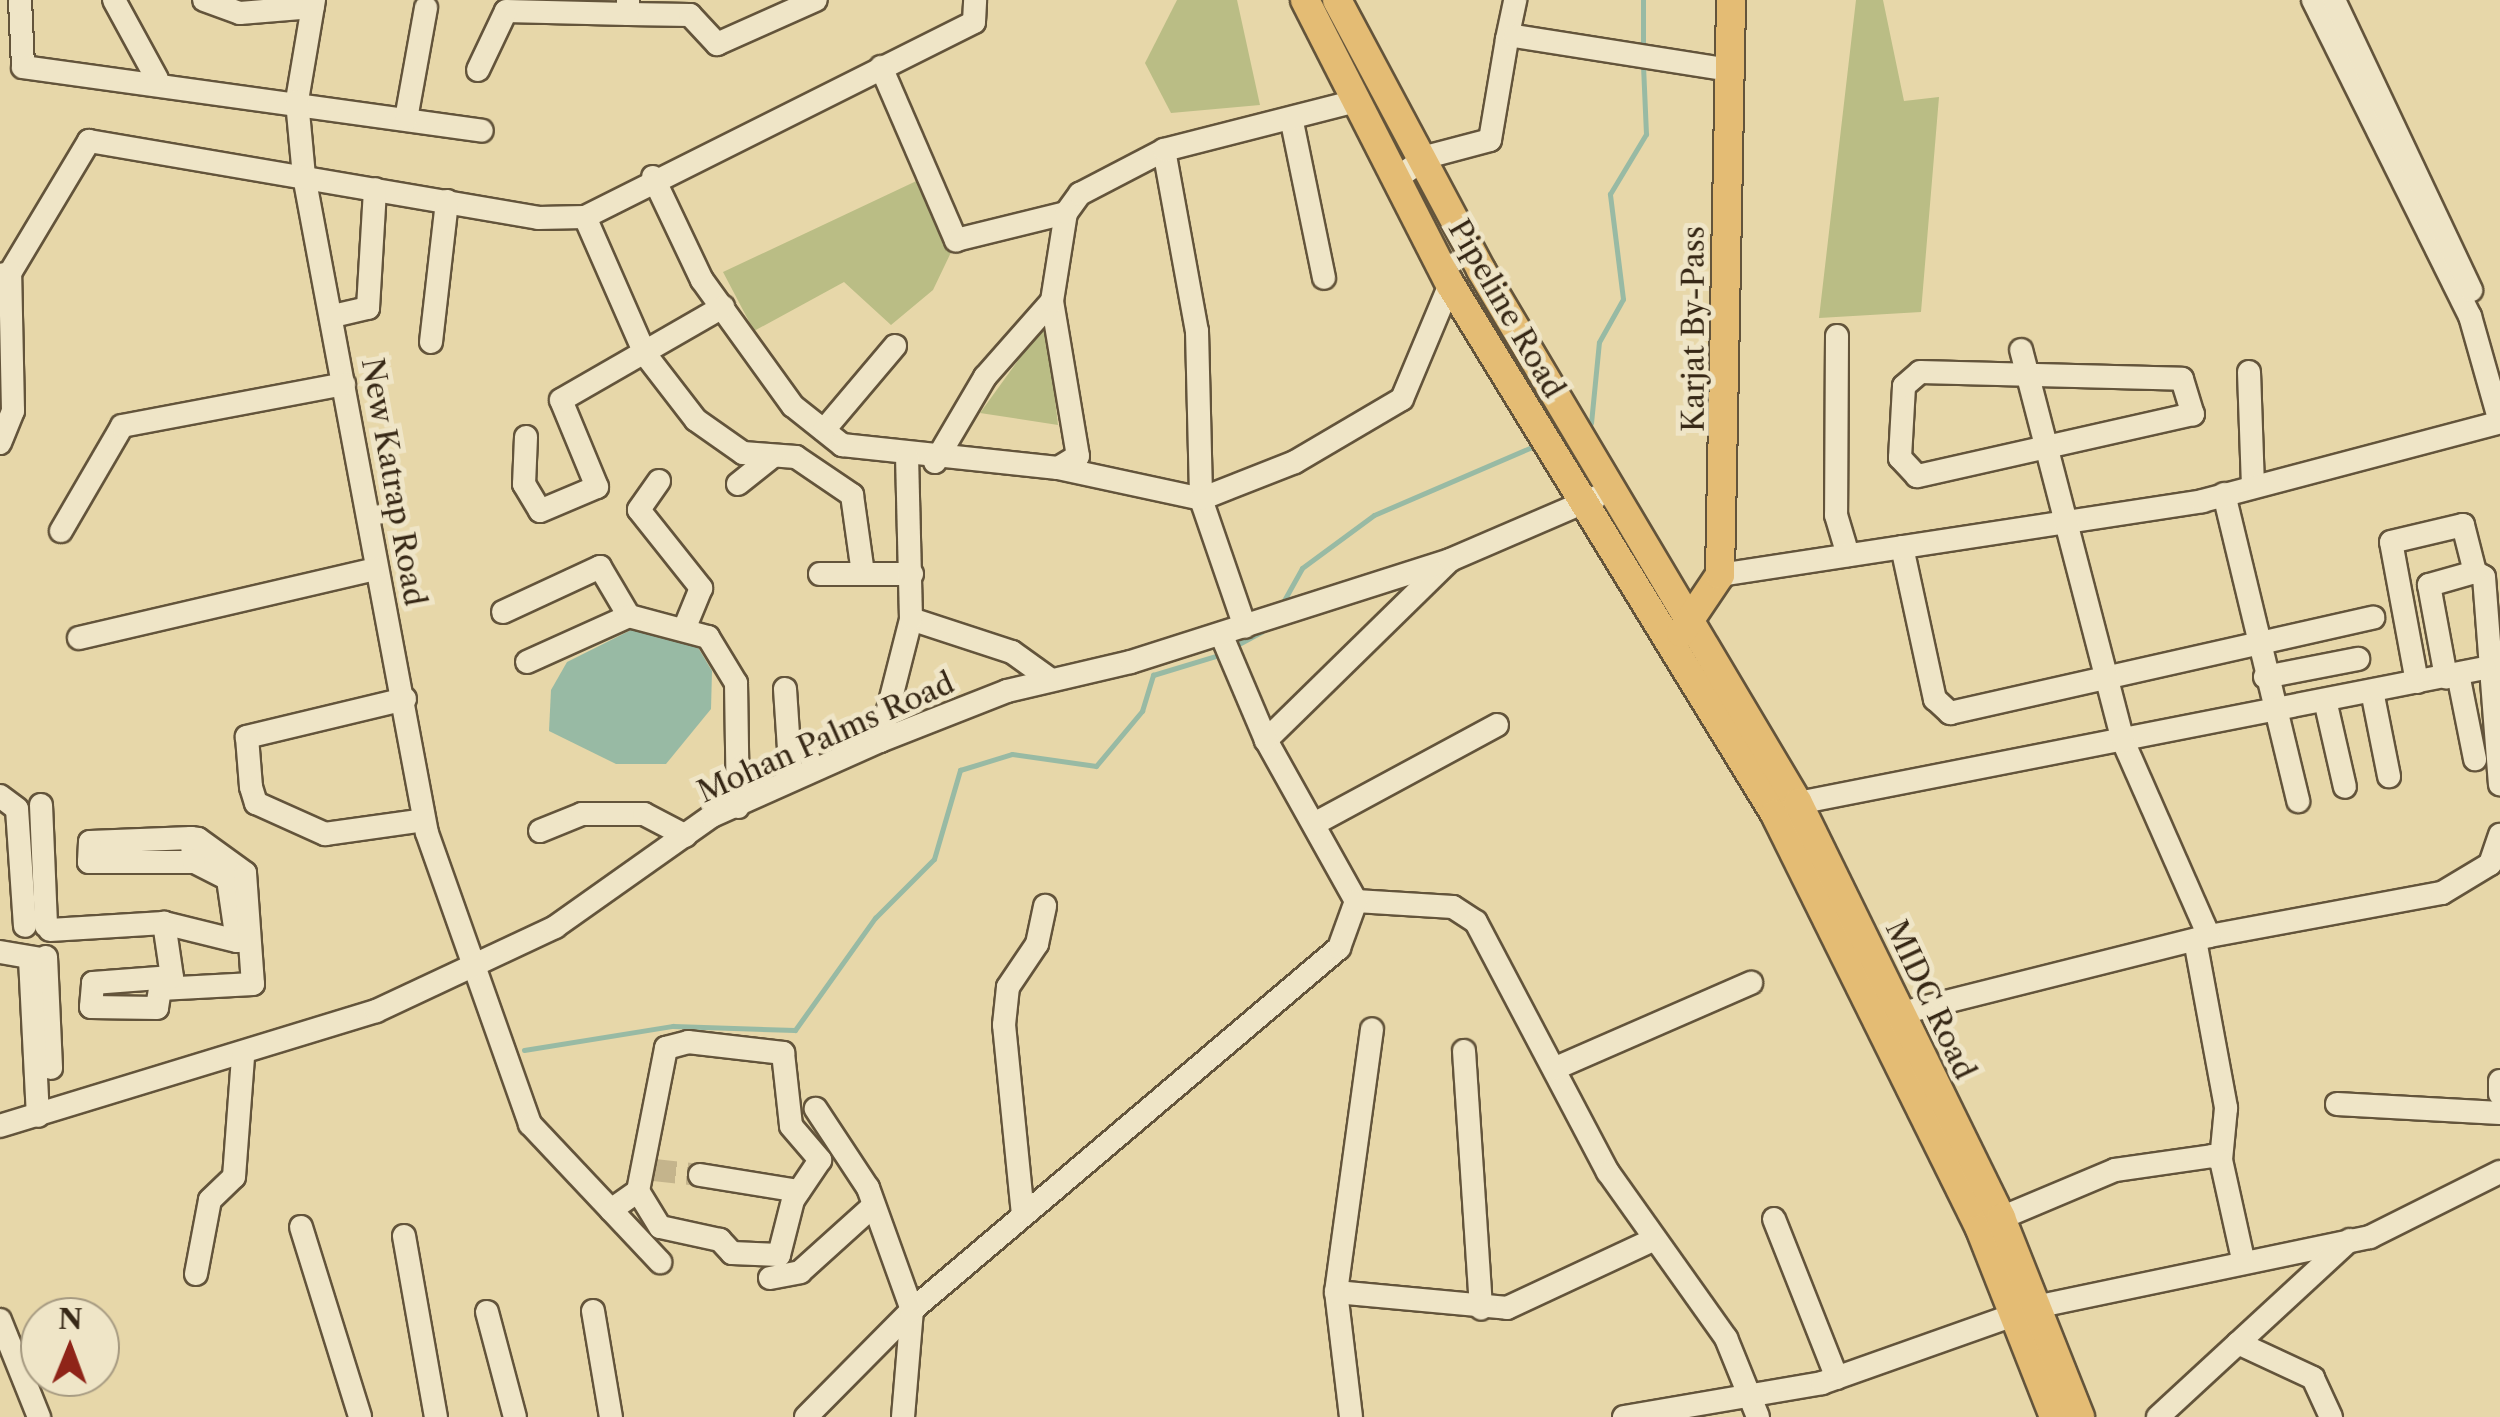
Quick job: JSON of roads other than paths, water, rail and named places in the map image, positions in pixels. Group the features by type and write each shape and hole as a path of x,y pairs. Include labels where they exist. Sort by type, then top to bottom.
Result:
{"main road":[{"name":"Pipeline Road","path":"1305,0 1450,284 1584,503 1683,632"},
{"name":"Pipeline Road","path":"1337,0 1426,157 1481,270 1613,489 1683,632"},
{"name":"Karjat By-Pass","path":"1683,632 1720,575 1731,0"},
{"name":"MIDC Road","path":"1683,632 1798,802 1898,1014 2001,1218 2029,1310 2054,1417"},
{"name":"MIDC Road","path":"1683,632 2080,1417"}],"street":[{"path":"114,0 157,79"},
{"path":"204,0 240,13 314,4"},
{"path":"478,70 503,6 628,7 690,15 717,44 816,0"},
{"path":"0,443 13,411 5,274 90,140 447,202 585,218 653,177 974,22 975,0"},
{"path":"1396,180 1426,157 1490,140 1515,0"},
{"path":"1720,575 2224,494 2500,422 2470,316 2313,0"},
{"path":"2334,0 2441,212 2500,378"},
{"name":"New Katrap Road","path":"314,4 298,101 304,176 424,820 530,1124 660,1262"},
{"path":"406,118 426,8"},
{"path":"14,9 11,68 157,79 482,131"},
{"path":"1507,40 1729,70"},
{"path":"881,67 956,240 1066,213"},
{"path":"1058,468 1078,456 1052,301 1066,213 1080,194 1164,150 1292,122 1356,101"},
{"path":"1292,122 1324,278"},
{"path":"1164,150 1197,332 1201,500 1248,625 1450,560 1613,489"},
{"path":"653,177 723,307 793,406 842,445 935,462 1058,468 1201,500 1295,462 1402,399 1450,284"},
{"path":"333,316 368,308 375,189"},
{"path":"431,342 447,202"},
{"path":"585,218 645,354 717,440 772,457 796,457 852,495 863,573"},
{"path":"935,462 985,377 1052,301"},
{"path":"526,437 524,484 540,512 597,486 559,407 723,307"},
{"path":"1838,336 1836,515 1848,555"},
{"path":"824,430 895,346"},
{"path":"2020,350 2123,741 2200,938 2226,1108 2221,1160 2244,1259"},
{"path":"2248,372 2253,485"},
{"path":"1912,373 2028,378 2174,378 2191,393 2187,421 2047,454 1917,476 1902,469 1904,386 1912,373"},
{"path":"62,532 122,426 344,384"},
{"path":"738,484 772,457"},
{"path":"880,741 911,620 907,457"},
{"path":"659,481 639,510 701,588 685,627"},
{"path":"2224,494 2257,643 2270,676 2289,703 2298,801"},
{"path":"2417,682 2391,542 2466,526 2475,572"},
{"path":"1902,546 1944,712 2373,618"},
{"path":"1266,740 1450,560"},
{"path":"503,612 600,568 629,616"},
{"path":"79,638 376,569"},
{"path":"2475,759 2428,585 2475,572 2484,577 2485,668 2500,784"},
{"path":"820,574 912,574"},
{"path":"526,662 629,616 685,627 708,637 736,683 738,806"},
{"path":"911,620 1012,652 1051,680"},
{"name":"Mohan Palms Road","path":"0,1126 243,1057 475,966 554,927 686,836 738,806 880,741 1051,680 1224,639 1248,625"},
{"path":"806,1417 912,1310 1340,948 1356,901 1266,740 1224,639"},
{"path":"2270,676 2417,682 2485,668"},
{"path":"1798,802 2123,741 2328,695 2361,680"},
{"path":"2361,680 2389,776"},
{"path":"785,689 791,780"},
{"path":"2328,695 2345,787"},
{"path":"404,699 246,737 251,787 256,803 325,834 424,820"},
{"path":"1314,824 1497,726"},
{"path":"0,796 18,809 26,940 45,1114"},
{"path":"26,940 41,806"},
{"path":"540,832 582,814 644,814 686,836"},
{"path":"1898,1014 2200,938 2442,893 2490,864 2500,834"},
{"path":"26,940 164,924 237,940 228,879 194,862 89,862 90,842 191,838 246,873 253,984 172,982 164,924"},
{"path":"191,838 194,862"},
{"path":"1356,901 1453,906 1476,922 1651,1241 1726,1338 1755,1407"},
{"path":"1023,1215 1004,1026 1008,986 1037,944 1045,906"},
{"path":"1556,1068 1751,984"},
{"path":"1351,1417 1336,1292 1372,1029"},
{"path":"666,1048 766,1049 788,1064 791,1126 820,1160 798,1191 785,1244 766,1258 660,1227 645,1177 666,1048"},
{"path":"1464,1052 1482,1308"},
{"path":"196,1274 210,1200 234,1177 243,1057"},
{"path":"2500,1081 2500,1094"},
{"path":"2337,1104 2500,1113"},
{"path":"816,1109 874,1206 912,1310 902,1417"},
{"path":"2001,1218 2114,1170 2221,1160"},
{"path":"1624,1417 1755,1407 2029,1310 2244,1259 2350,1240 2500,1172"},
{"path":"700,1175 798,1191"},
{"path":"611,1210 645,1177"},
{"path":"770,1278 800,1272 874,1206"},
{"path":"1774,1219 1836,1378"},
{"path":"302,1226 360,1417"},
{"path":"404,1236 436,1417"},
{"path":"2158,1417 2350,1240"},
{"path":"1336,1292 1482,1308 1529,1303 1651,1241"},
{"path":"593,1311 611,1417"},
{"path":"487,1312 515,1417"},
{"path":"0,1320 39,1417"},
{"path":"2238,1343 2313,1378 2331,1417"}],"waterway":[{"path":"1643,0 1643,48"},
{"path":"1591,423 1599,342 1623,299 1610,194 1646,134 1643,64"},
{"path":"1282,604 1302,568 1374,515 1532,447"},
{"path":"1235,646 1261,632"},
{"path":"524,1050 673,1026 795,1030 875,918 934,859 960,770 1012,754 1096,766 1142,711 1153,675 1222,654"}],"tunnel":[{"path":"654,1170 700,1175"}]}
